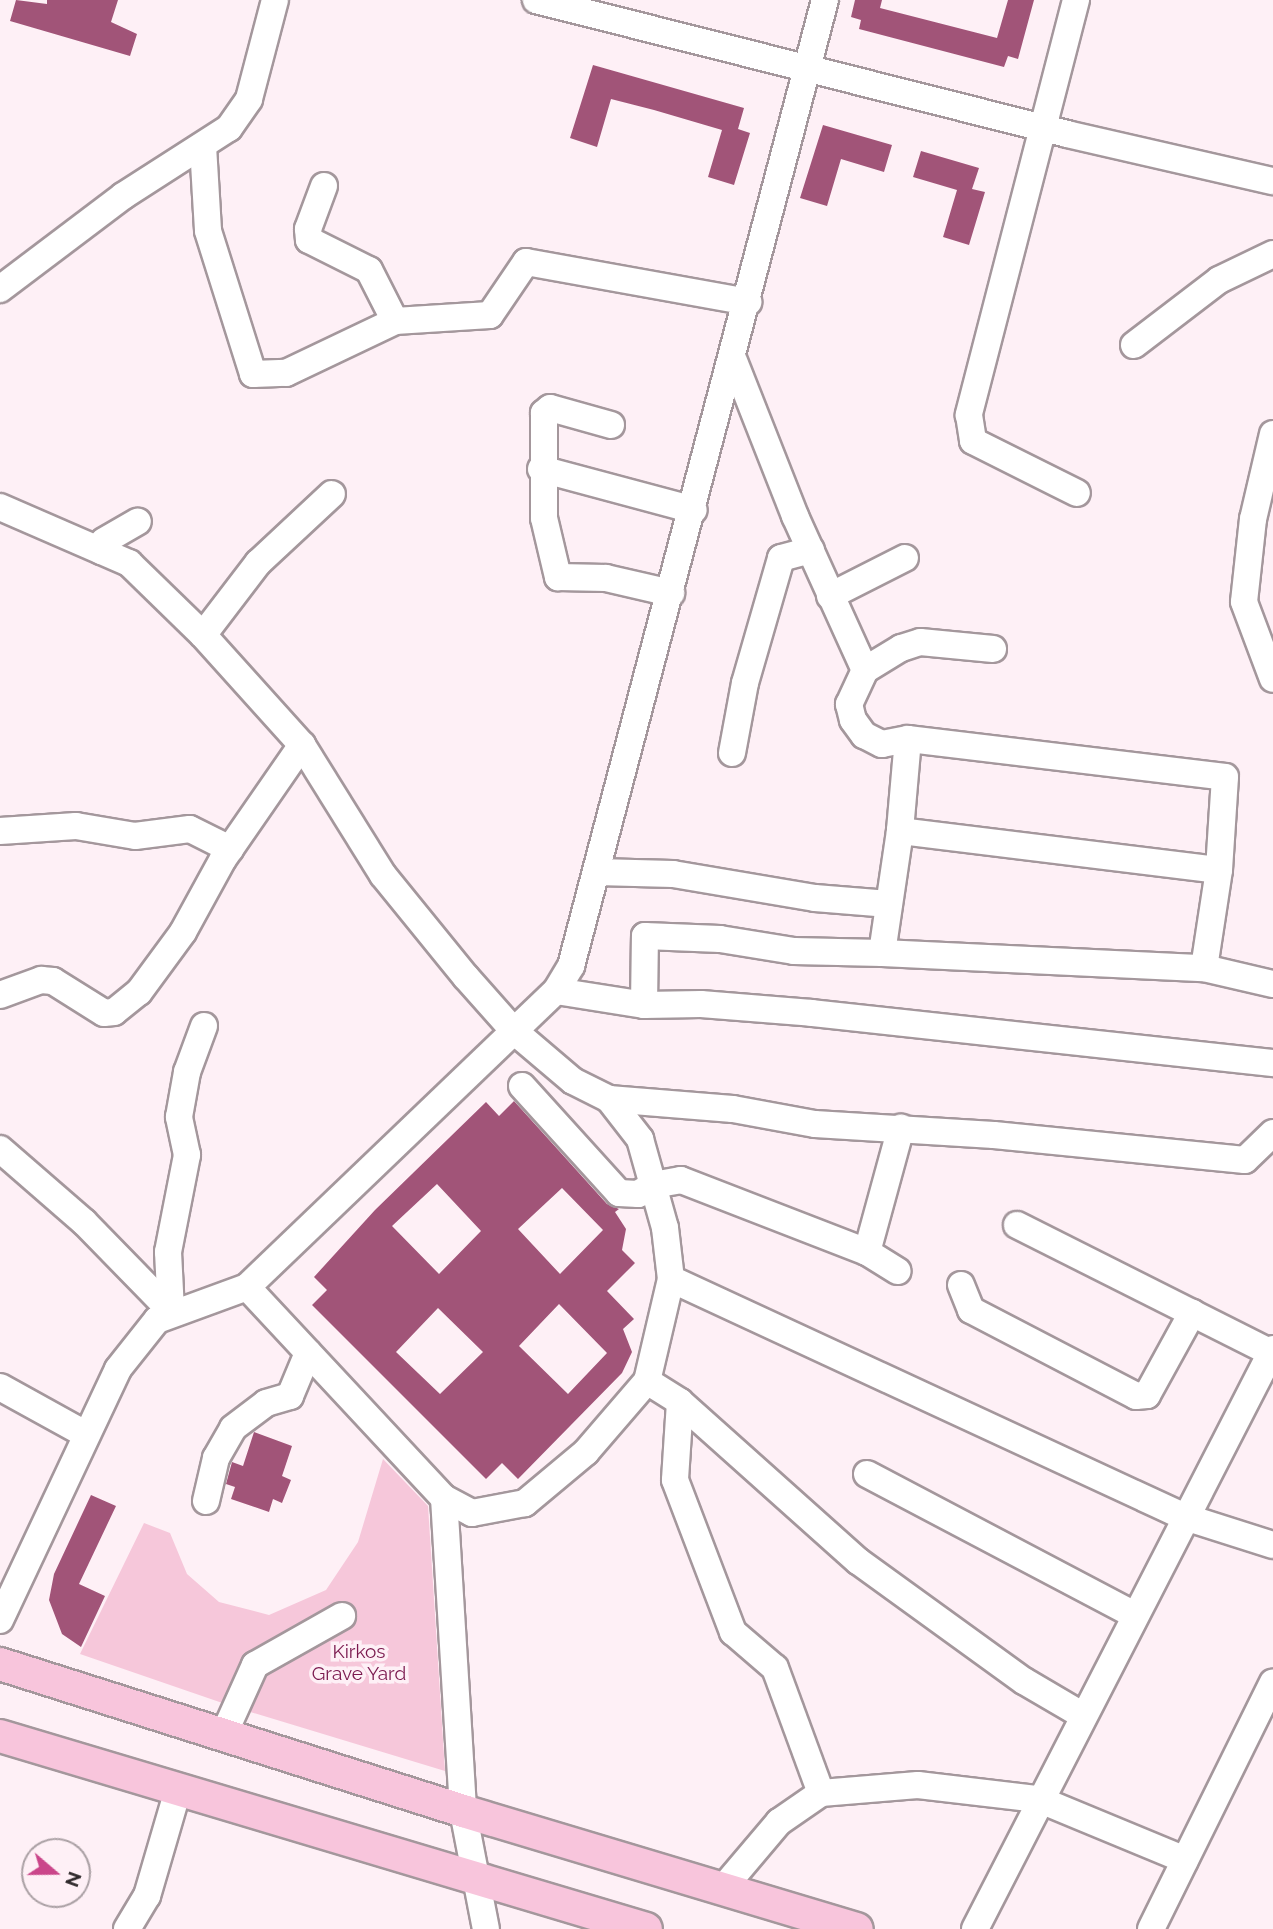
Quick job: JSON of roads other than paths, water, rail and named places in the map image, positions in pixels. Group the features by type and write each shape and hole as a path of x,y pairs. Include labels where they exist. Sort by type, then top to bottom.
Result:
{"main road":[{"path":"0,1664 463,1811 857,1929"},
{"path":"0,1736 646,1929"}],"street":[{"path":"0,289 123,196 229,128 249,99 275,0"},
{"path":"536,0 1041,128 1273,181"},
{"path":"0,1620 85,1434 118,1369 157,1320 171,1311 247,1287 556,991 571,966 734,361 825,0"},
{"path":"1076,0 969,400 970,435 978,445 1017,459 1077,492"},
{"path":"203,146 208,231 253,374 286,373 395,321 490,315 526,262 748,302"},
{"path":"324,186 308,229 309,240 369,270 395,321"},
{"path":"1134,345 1219,280 1273,254"},
{"path":"734,361 830,596 865,670"},
{"path":"611,425 548,408 541,469 544,518 558,578 606,578 671,593"},
{"path":"1273,434 1253,519 1244,602 1273,679"},
{"path":"541,469 694,510"},
{"path":"203,635 258,563 332,495"},
{"path":"0,507 129,564 203,635 302,745 405,907 514,1031 573,1081 609,1099 733,1109 815,1124 901,1128 1245,1160 1273,1133"},
{"path":"101,551 104,541 138,521"},
{"path":"732,753 745,683 781,558 811,550"},
{"path":"830,596 905,558"},
{"path":"993,649 920,642 865,670 849,704 853,720 864,735 882,744 908,739 1225,777 1219,870 1204,968"},
{"path":"882,953 900,831 908,739"},
{"path":"0,995 41,980 52,981 104,1013 114,1012 139,992 183,932 230,849 302,745"},
{"path":"0,831 76,827 135,836 190,829 230,849"},
{"path":"900,831 1219,870"},
{"path":"597,872 673,874 815,898 889,904"},
{"path":"644,1005 645,936 720,939 794,951 1204,968 1273,984"},
{"path":"556,991 644,1005 701,1004 812,1013 1273,1063"},
{"path":"171,1311 168,1252 187,1156 179,1117 187,1072 204,1026"},
{"path":"522,1086 608,1186 619,1193 638,1195 653,1185 681,1180 867,1252 897,1271"},
{"path":"247,1287 444,1498 471,1513 525,1503 586,1452 647,1381 671,1279 665,1228 640,1139 609,1099"},
{"path":"867,1252 901,1128"},
{"path":"0,1149 84,1222 171,1311"},
{"path":"975,1929 1038,1799 1272,1351 1017,1226"},
{"path":"671,1279 1185,1517 1273,1545"},
{"path":"961,1284 971,1310 1136,1396 1147,1395 1192,1313"},
{"path":"206,1501 216,1458 233,1428 266,1403 290,1396 308,1353"},
{"path":"647,1381 680,1402 858,1560 1024,1681 1082,1714"},
{"path":"0,1387 85,1434"},
{"path":"680,1402 675,1480 733,1632 775,1668 821,1793"},
{"path":"867,1474 1134,1615"},
{"path":"444,1498 463,1811 486,1929"},
{"path":"223,1736 245,1679 256,1665 342,1616"},
{"path":"1151,1929 1273,1682"},
{"path":"724,1887 779,1822 821,1793 918,1785 1038,1799 1185,1860"},
{"path":"127,1929 147,1896 178,1790"}],"park label":[{"name":"Kirkos Grave Yard","path":"359,1663"}]}
